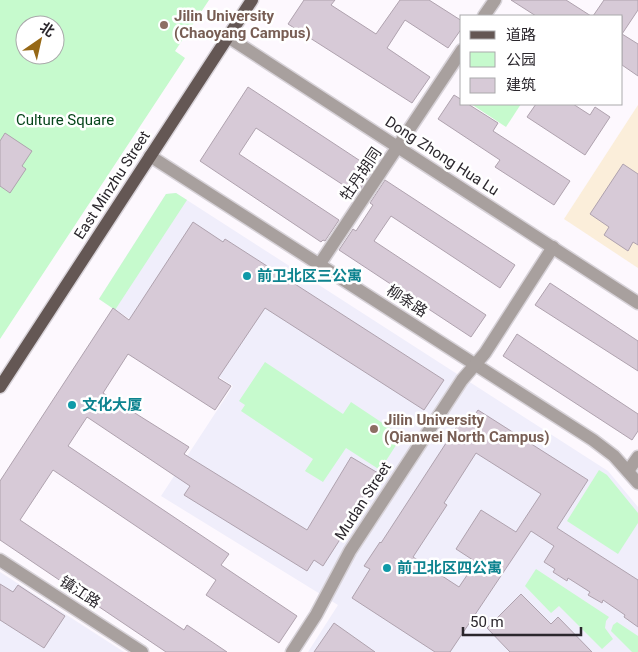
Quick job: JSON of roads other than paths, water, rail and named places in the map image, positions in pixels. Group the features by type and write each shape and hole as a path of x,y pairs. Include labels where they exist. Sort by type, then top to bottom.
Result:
{"main road":[{"name":"East Minzhu Street","path":"0,387 252,0"}],"street":[{"path":"485,15 495,0"},
{"name":"Dong Zhong Hua Lu","path":"228,36 638,303"},
{"name":"牡丹胡同","path":"320,265 460,53"},
{"name":"柳条路","path":"150,156 605,448 638,483"},
{"name":"Mudan Street","path":"292,652 316,615 350,551 462,380 485,353 553,248"},
{"path":"628,472 638,457"},
{"name":"镇江路","path":"0,560 142,652"}],"place":[{"name":"Jilin University (Chaoyang Campus)","path":"164,25"},
{"name":"前卫北区三公寓","path":"247,276"},
{"name":"文化大厦","path":"72,405"},
{"name":"Jilin University (Qianwei North Campus)","path":"374,429"},
{"name":"前卫北区四公寓","path":"387,568"}],"park label":[{"name":"Culture Square","path":"65,120"}]}
